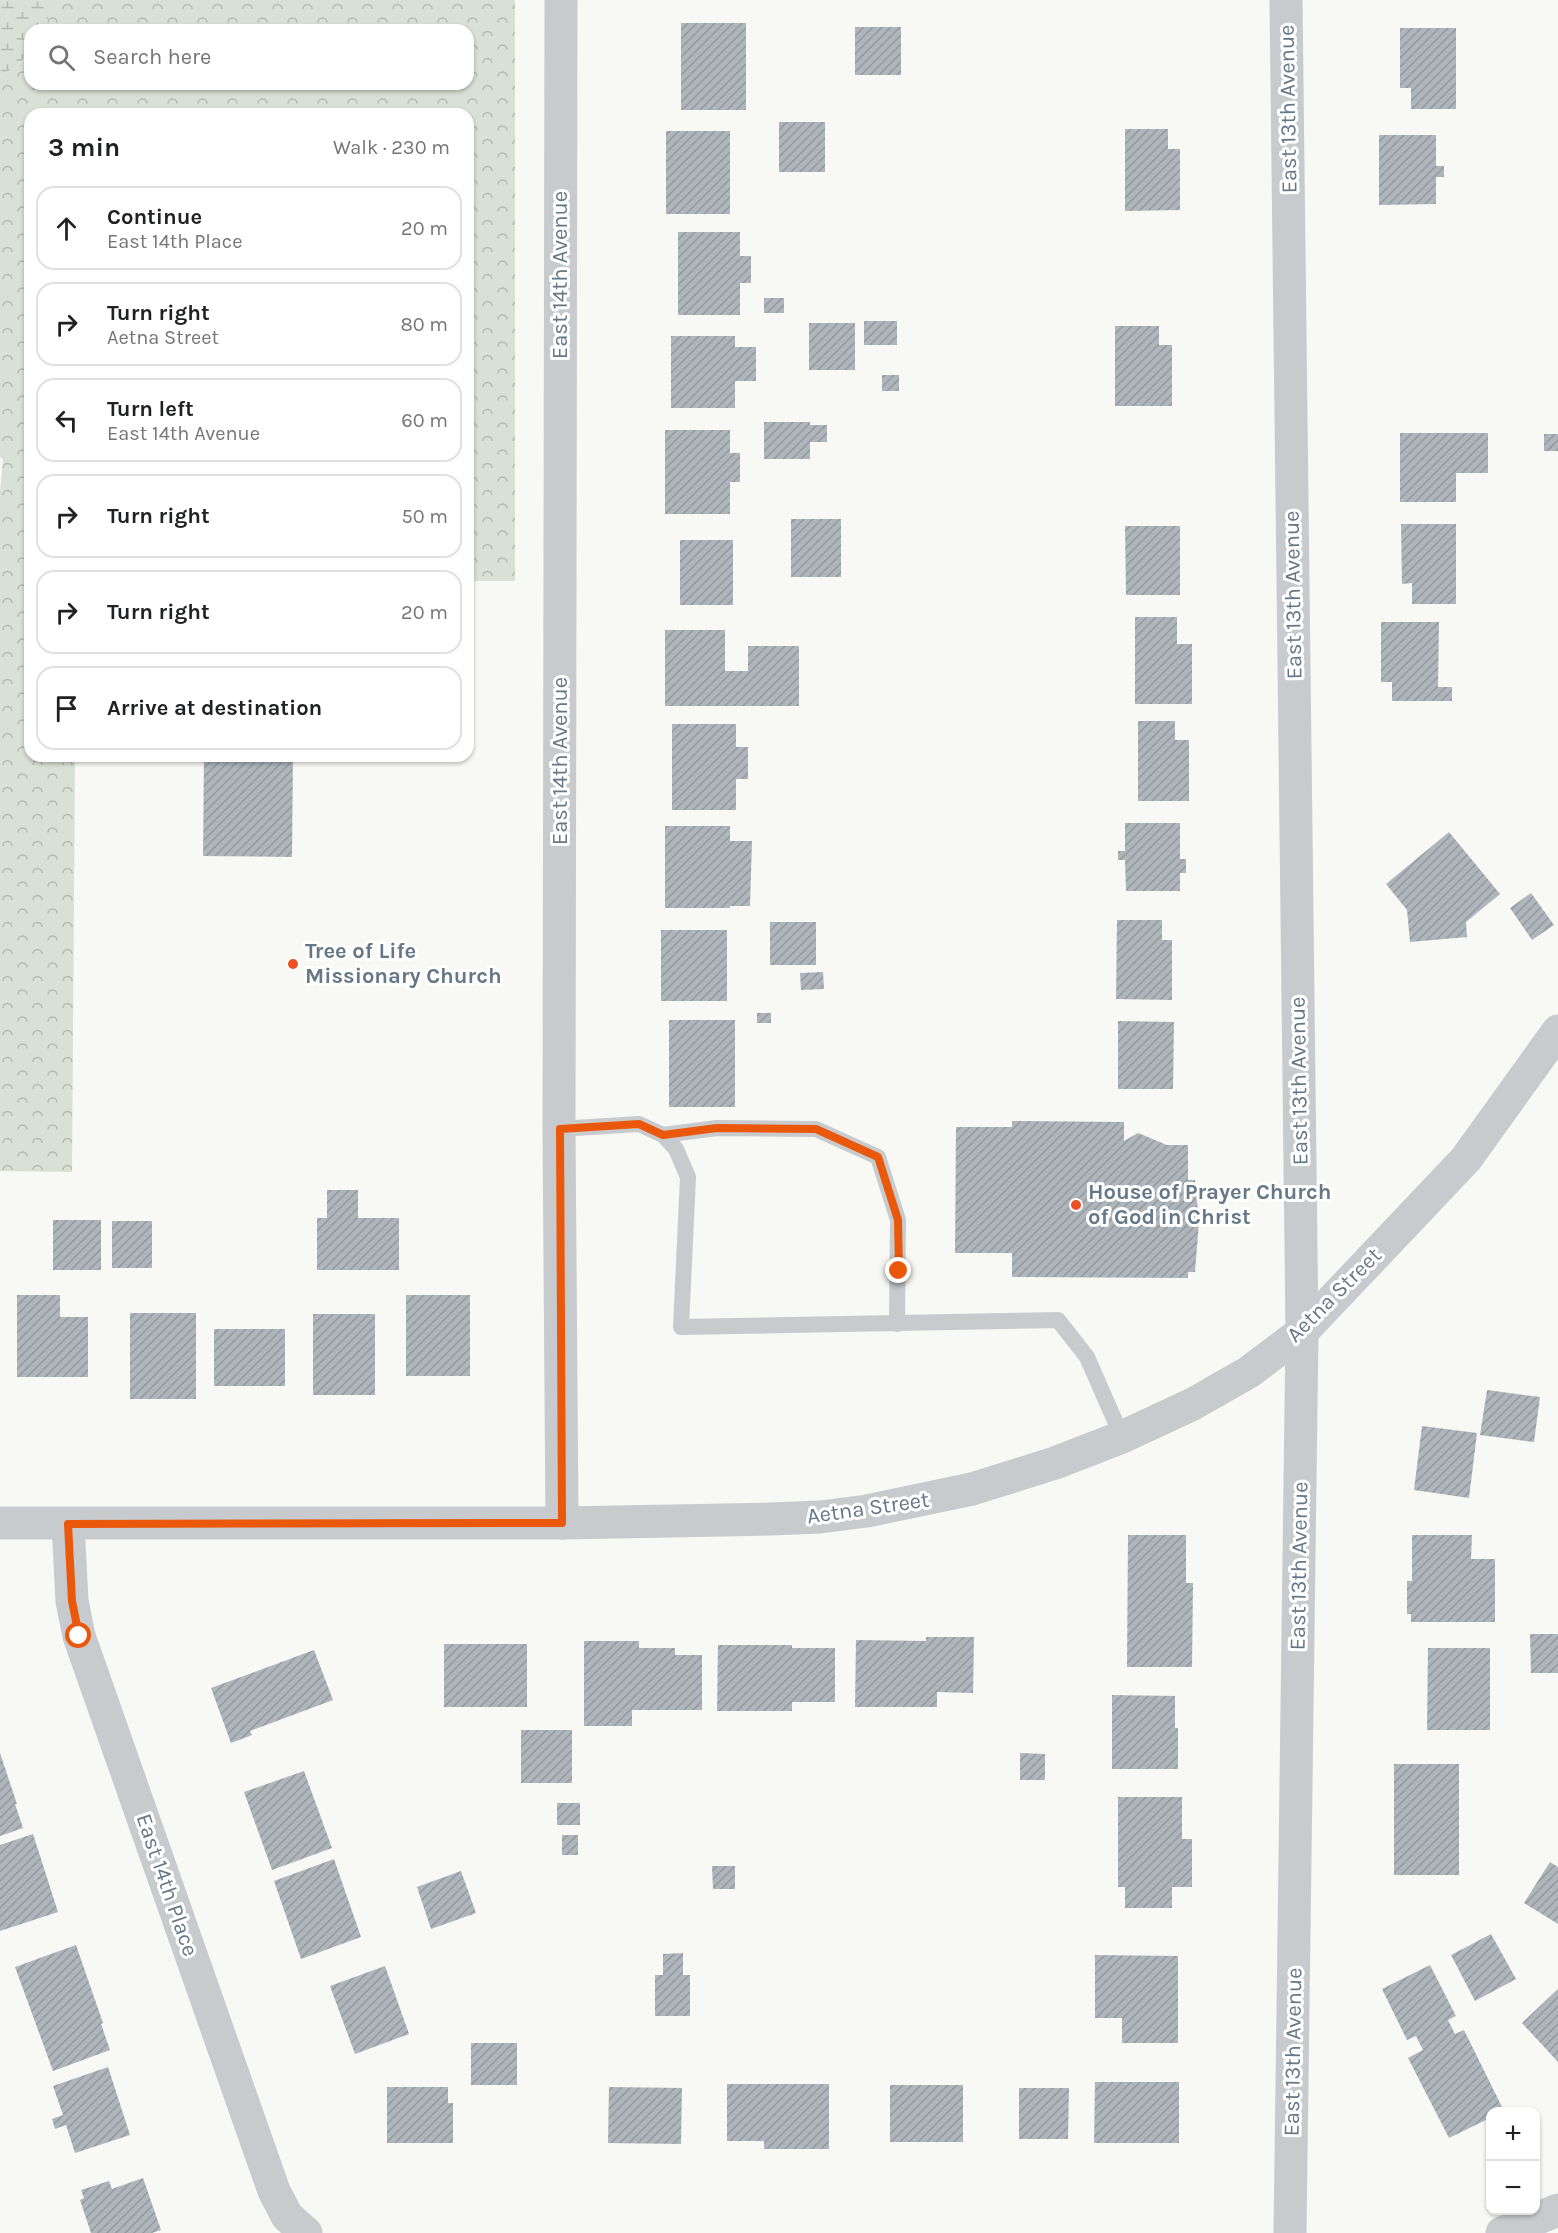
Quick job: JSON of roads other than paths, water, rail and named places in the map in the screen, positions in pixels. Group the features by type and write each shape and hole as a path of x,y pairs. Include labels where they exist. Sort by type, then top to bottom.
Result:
{"street":[{"name":"East 14th Avenue","path":"561,0 562,1523"},
{"name":"East 13th Avenue","path":"1286,0 1302,1332 1290,2233"},
{"name":"Aetna Street","path":"0,1523 562,1523 820,1517 867,1512 972,1489 1055,1463 1122,1437 1192,1404 1239,1377 1302,1332 1466,1159 1558,1031"},
{"name":"East 14th Place","path":"68,1524 72,1601 79,1636 274,2191 287,2216 306,2233"},
{"path":"1502,2233 1558,2210"}],"lane":[{"path":"560,1129 639,1124 663,1135 676,1149 688,1178 681,1328 1058,1320 1087,1357 1122,1437"},
{"path":"663,1135 717,1128 816,1129 878,1157 898,1220 897,1324"}],"place":[{"name":"Tree of Life Missionary Church","path":"293,964"},
{"name":"House of Prayer Church of God in Christ","path":"1076,1205"}]}
